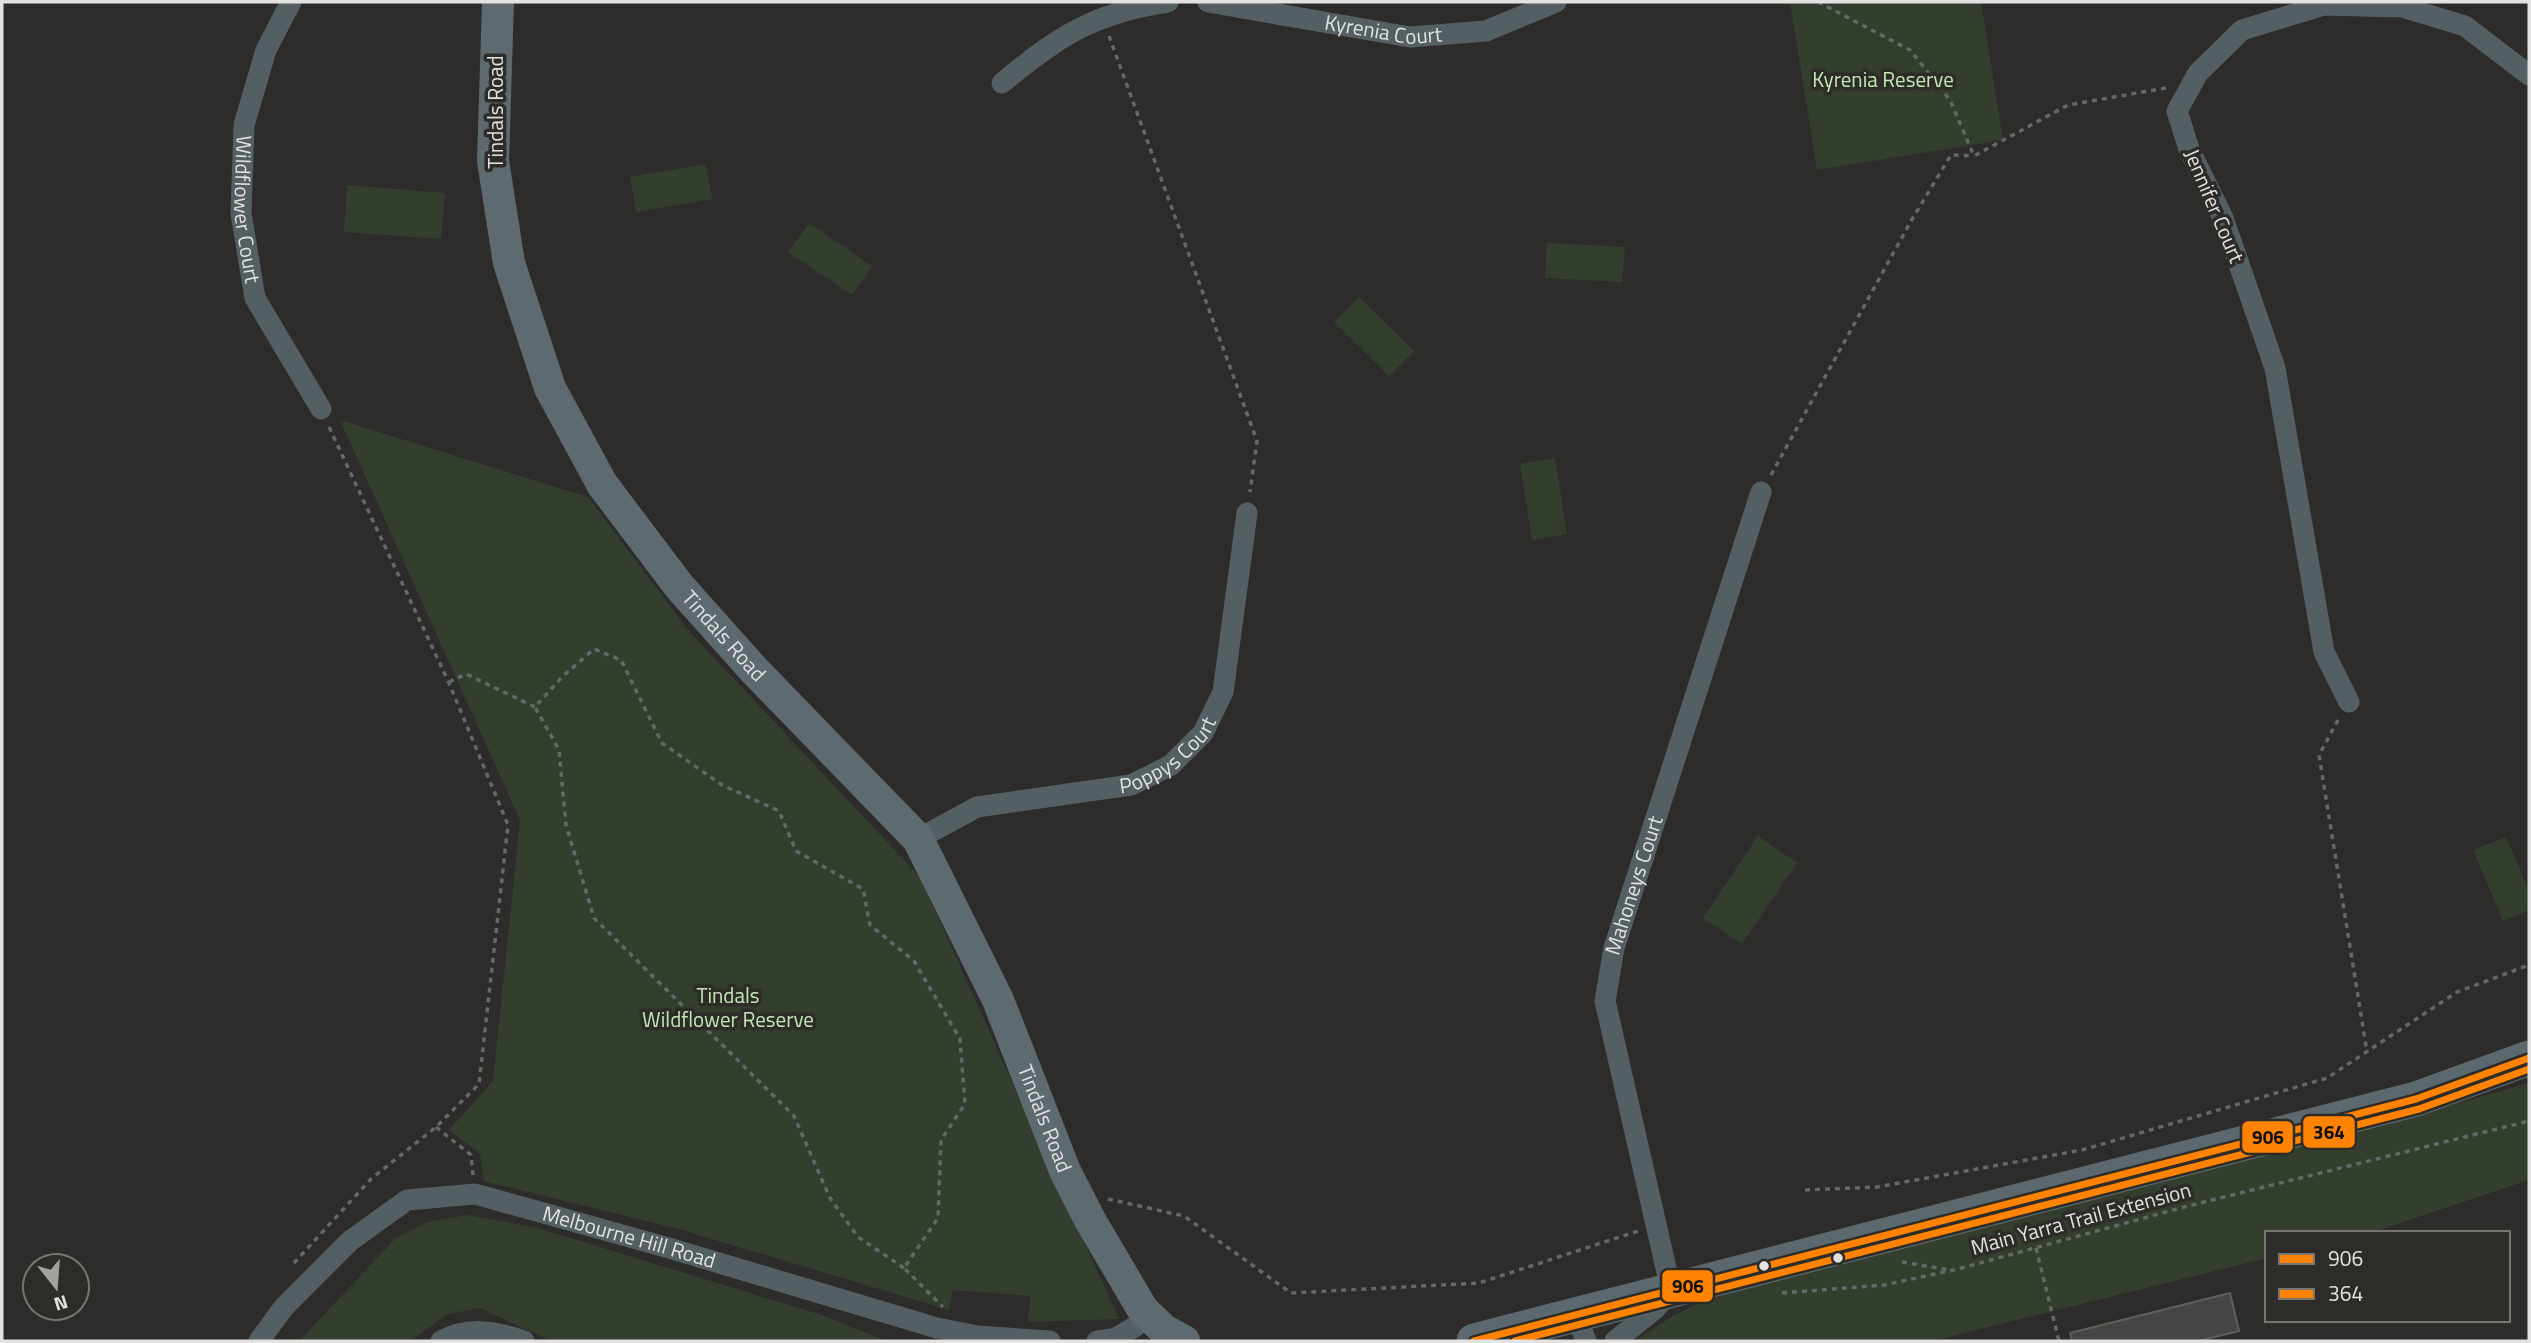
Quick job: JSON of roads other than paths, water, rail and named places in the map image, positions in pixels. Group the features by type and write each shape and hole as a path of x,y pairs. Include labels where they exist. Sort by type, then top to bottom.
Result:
{"main road":[{"name":"Tindals Road","path":"498,2 493,161 509,263 550,388 602,484 679,586 754,670 918,839 998,1000 1075,1192 1126,1285 1145,1328 1164,1330 1184,1341"},
{"path":"1474,1341 1567,1330 1671,1290 2416,1099 2529,1058"}],"street":[{"name":"Wildflower Court","path":"291,2 266,50 244,125 241,214 255,298 321,409"},
{"path":"1002,83 1052,41 1121,9 1168,2"},
{"name":"Kyrenia Court","path":"1208,2 1410,37 1486,32 1556,2"},
{"name":"Jennifer Court","path":"2348,702 2324,652 2275,368 2223,218 2189,149 2177,111 2198,73 2242,30 2324,4 2402,7 2465,26 2529,75"},
{"name":"Mahoneys Court","path":"1671,1290 1605,1001 1614,948 1761,492"},
{"name":"Poppys Court","path":"918,839 977,807 1131,785 1171,765 1203,733 1223,692 1247,513"},
{"name":"Melbourne Hill Road","path":"260,1341 284,1307 349,1241 407,1200 475,1194 953,1331 1050,1341"},
{"path":"1615,1341 1655,1309 1671,1290"},
{"path":"1097,1341 1145,1328"},
{"path":"441,1341 473,1331 497,1333 524,1341"}],"park label":[{"name":"Kyrenia Reserve","path":"1883,80"},
{"name":"Tindals Wildflower Reserve","path":"728,1008"}]}
